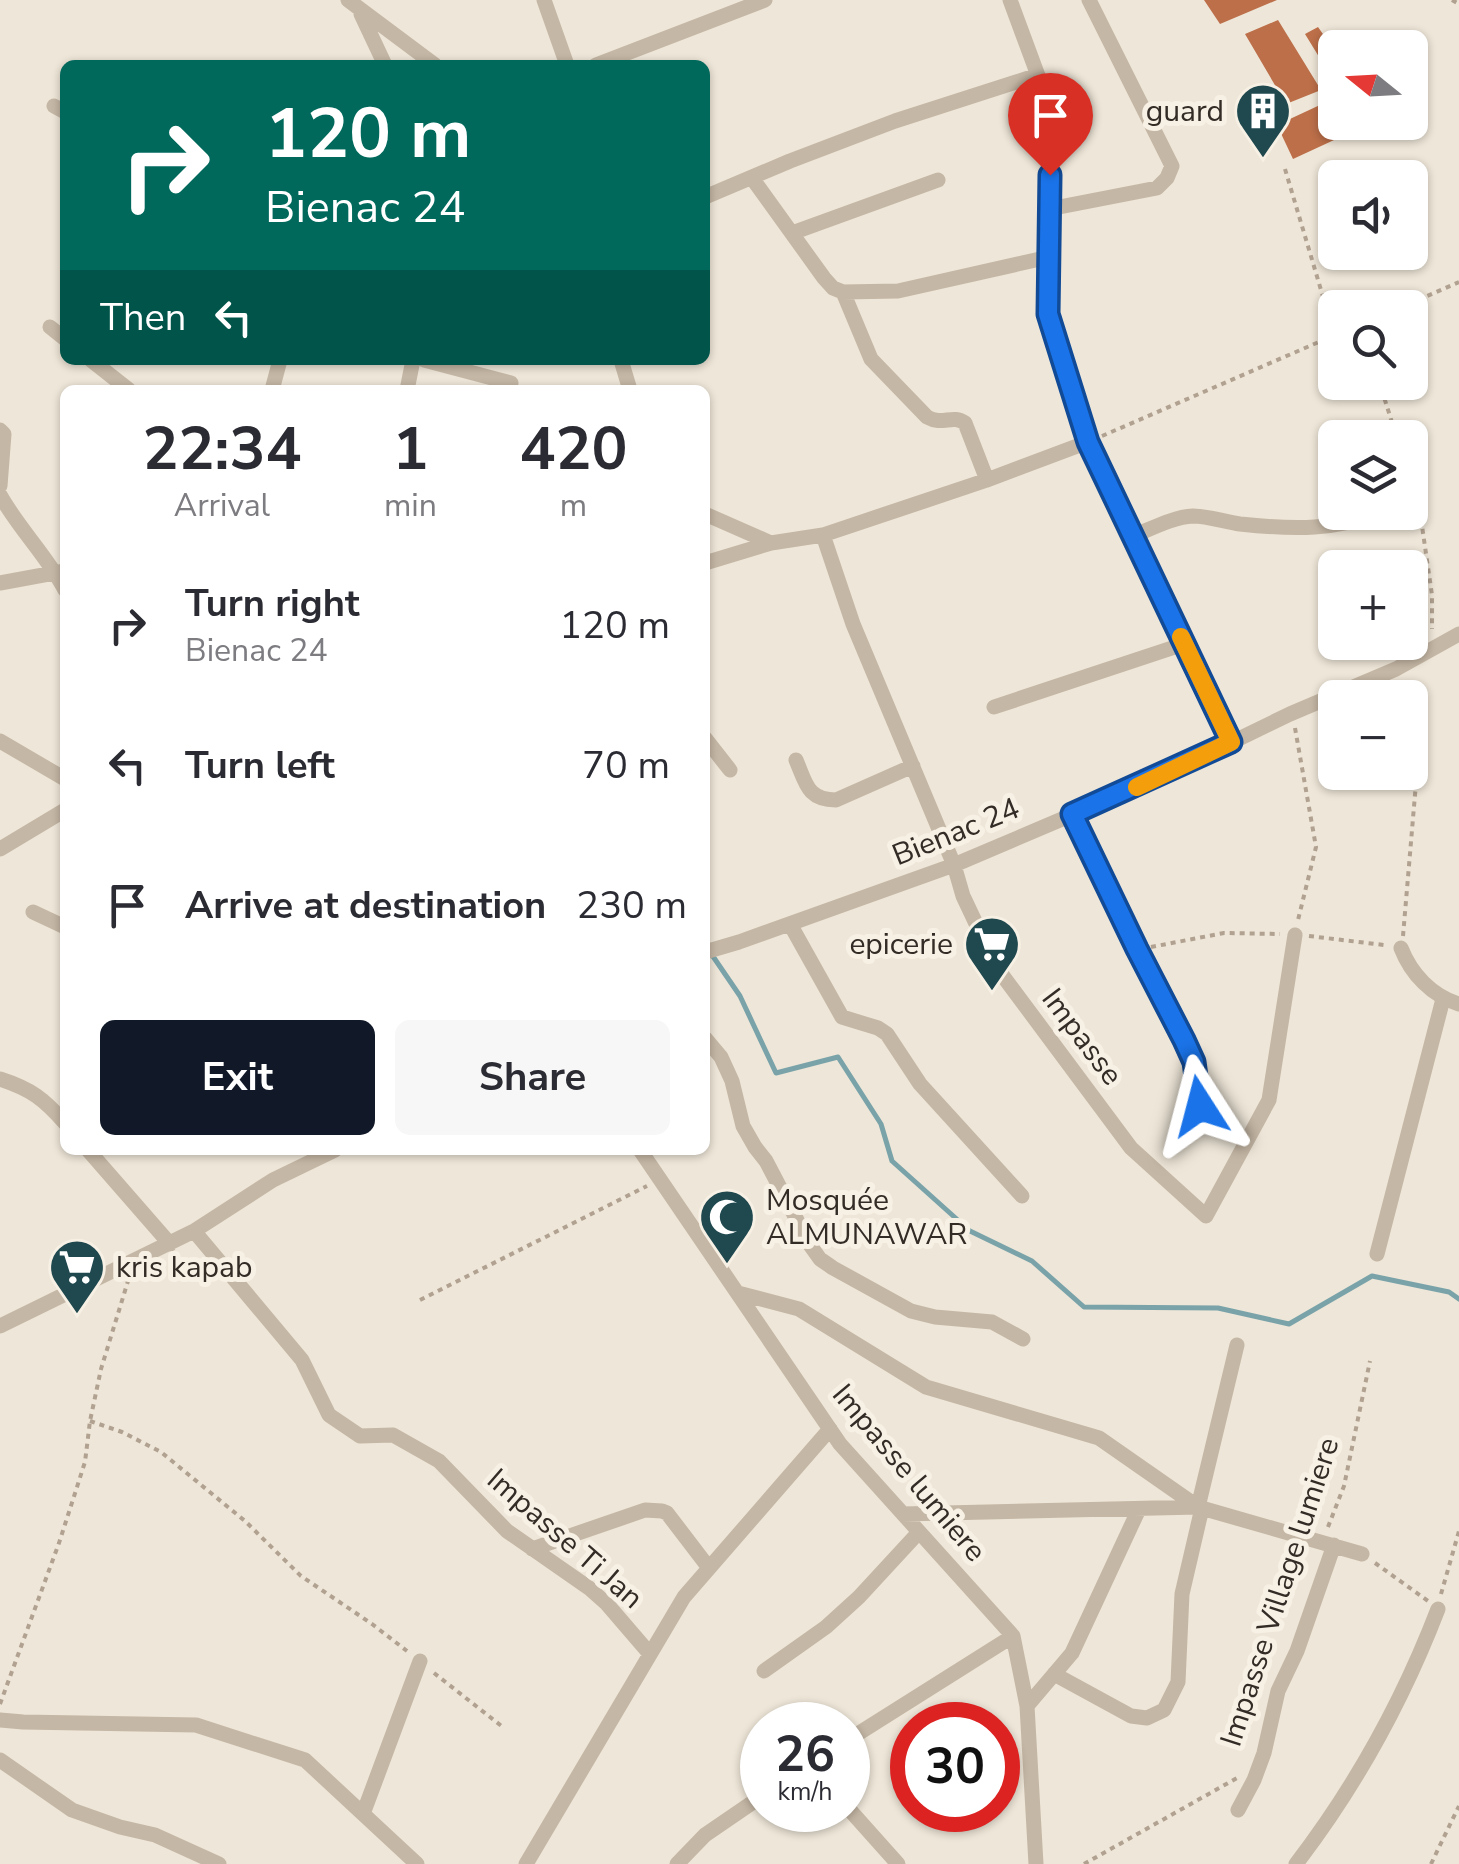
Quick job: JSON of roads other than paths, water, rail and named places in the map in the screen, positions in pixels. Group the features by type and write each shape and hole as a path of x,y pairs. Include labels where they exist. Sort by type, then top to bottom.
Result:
{"street":[{"path":"544,0 565,60"},
{"path":"608,60 735,5 765,0"},
{"path":"1010,0 1050,108 1048,314 1088,442 1231,742"},
{"path":"1049,209 1156,188 1168,178 1172,166 1089,0"},
{"path":"354,5 382,60"},
{"path":"354,5 428,60"},
{"path":"710,195 895,121 1038,75"},
{"path":"752,178 824,278 842,292 898,291 1049,257"},
{"path":"792,233 938,180"},
{"path":"842,292 872,358 927,418 965,423 987,480"},
{"path":"50,327 60,335"},
{"path":"97,365 123,385"},
{"path":"442,365 511,384"},
{"path":"0,430 4,434 0,486"},
{"path":"710,561 771,543 824,534 1088,442"},
{"path":"0,496 5,511 60,572"},
{"path":"710,516 771,543"},
{"path":"1133,536 1194,516 1257,526 1318,527"},
{"path":"824,534 853,624 954,864"},
{"path":"0,583 60,573"},
{"name":"Bienac 24","path":"710,951 954,864 1396,669 1459,634"},
{"path":"994,708 1184,644"},
{"path":"0,740 60,776"},
{"path":"710,744 730,770"},
{"path":"796,760 811,793 822,800 836,800 913,766"},
{"path":"0,848 60,813"},
{"path":"1072,814 1194,1062 1200,1106"},
{"name":"Impasse","path":"954,864 963,896 997,968 1130,1148 1206,1216 1268,1100 1294,934"},
{"path":"32,912 60,925"},
{"path":"790,924 842,1017 887,1034 920,1084 1022,1196"},
{"path":"1378,1254 1451,1002 1418,977 1402,948"},
{"path":"710,1044 732,1080 743,1126 820,1259 911,1311 992,1322 1023,1338"},
{"path":"0,1079 44,1099 60,1117"},
{"path":"92,1155 170,1244"},
{"path":"0,1326 170,1244 273,1180 325,1155"},
{"name":"Impasse lumiere","path":"643,1155 840,1444 1013,1636"},
{"name":"Impasse Ti Jan","path":"194,1231 302,1360 329,1416 360,1436 393,1435 439,1461 507,1531 608,1604 650,1654"},
{"path":"738,1293 799,1309 926,1387 1099,1438 1200,1508"},
{"path":"1054,1674 1131,1716 1147,1718 1164,1710 1178,1682 1182,1594 1237,1345"},
{"path":"526,1864 684,1597 830,1428"},
{"path":"903,1514 1200,1508 1362,1554"},
{"path":"1027,1706 1072,1653 1139,1509"},
{"path":"532,1549 645,1510 662,1511 668,1513 709,1568"},
{"path":"764,1671 826,1628 920,1532"},
{"path":"1238,1810 1264,1753 1278,1692 1298,1650 1328,1543"},
{"path":"1296,1864 1365,1763 1420,1656 1438,1609"},
{"path":"870,1726 1013,1636 1027,1706 1036,1864"},
{"path":"363,1814 420,1661"},
{"path":"0,1720 196,1725 305,1760 417,1864"},
{"path":"0,1760 72,1810 155,1835 218,1864"},
{"path":"677,1864 704,1835 740,1811"},
{"path":"869,1832 898,1864"}],"waterway":[{"path":"710,952 740,996 776,1073 838,1057 881,1124 892,1161 970,1231 1032,1261 1084,1307 1218,1308 1289,1324 1372,1276 1449,1292 1459,1299"}],"place":[{"name":"guard","path":"1263,160"},
{"name":"epicerie","path":"992,993"},
{"name":"Mosquée ALMUNAWAR","path":"727,1266"},
{"name":"kris kapab","path":"77,1316"}]}
